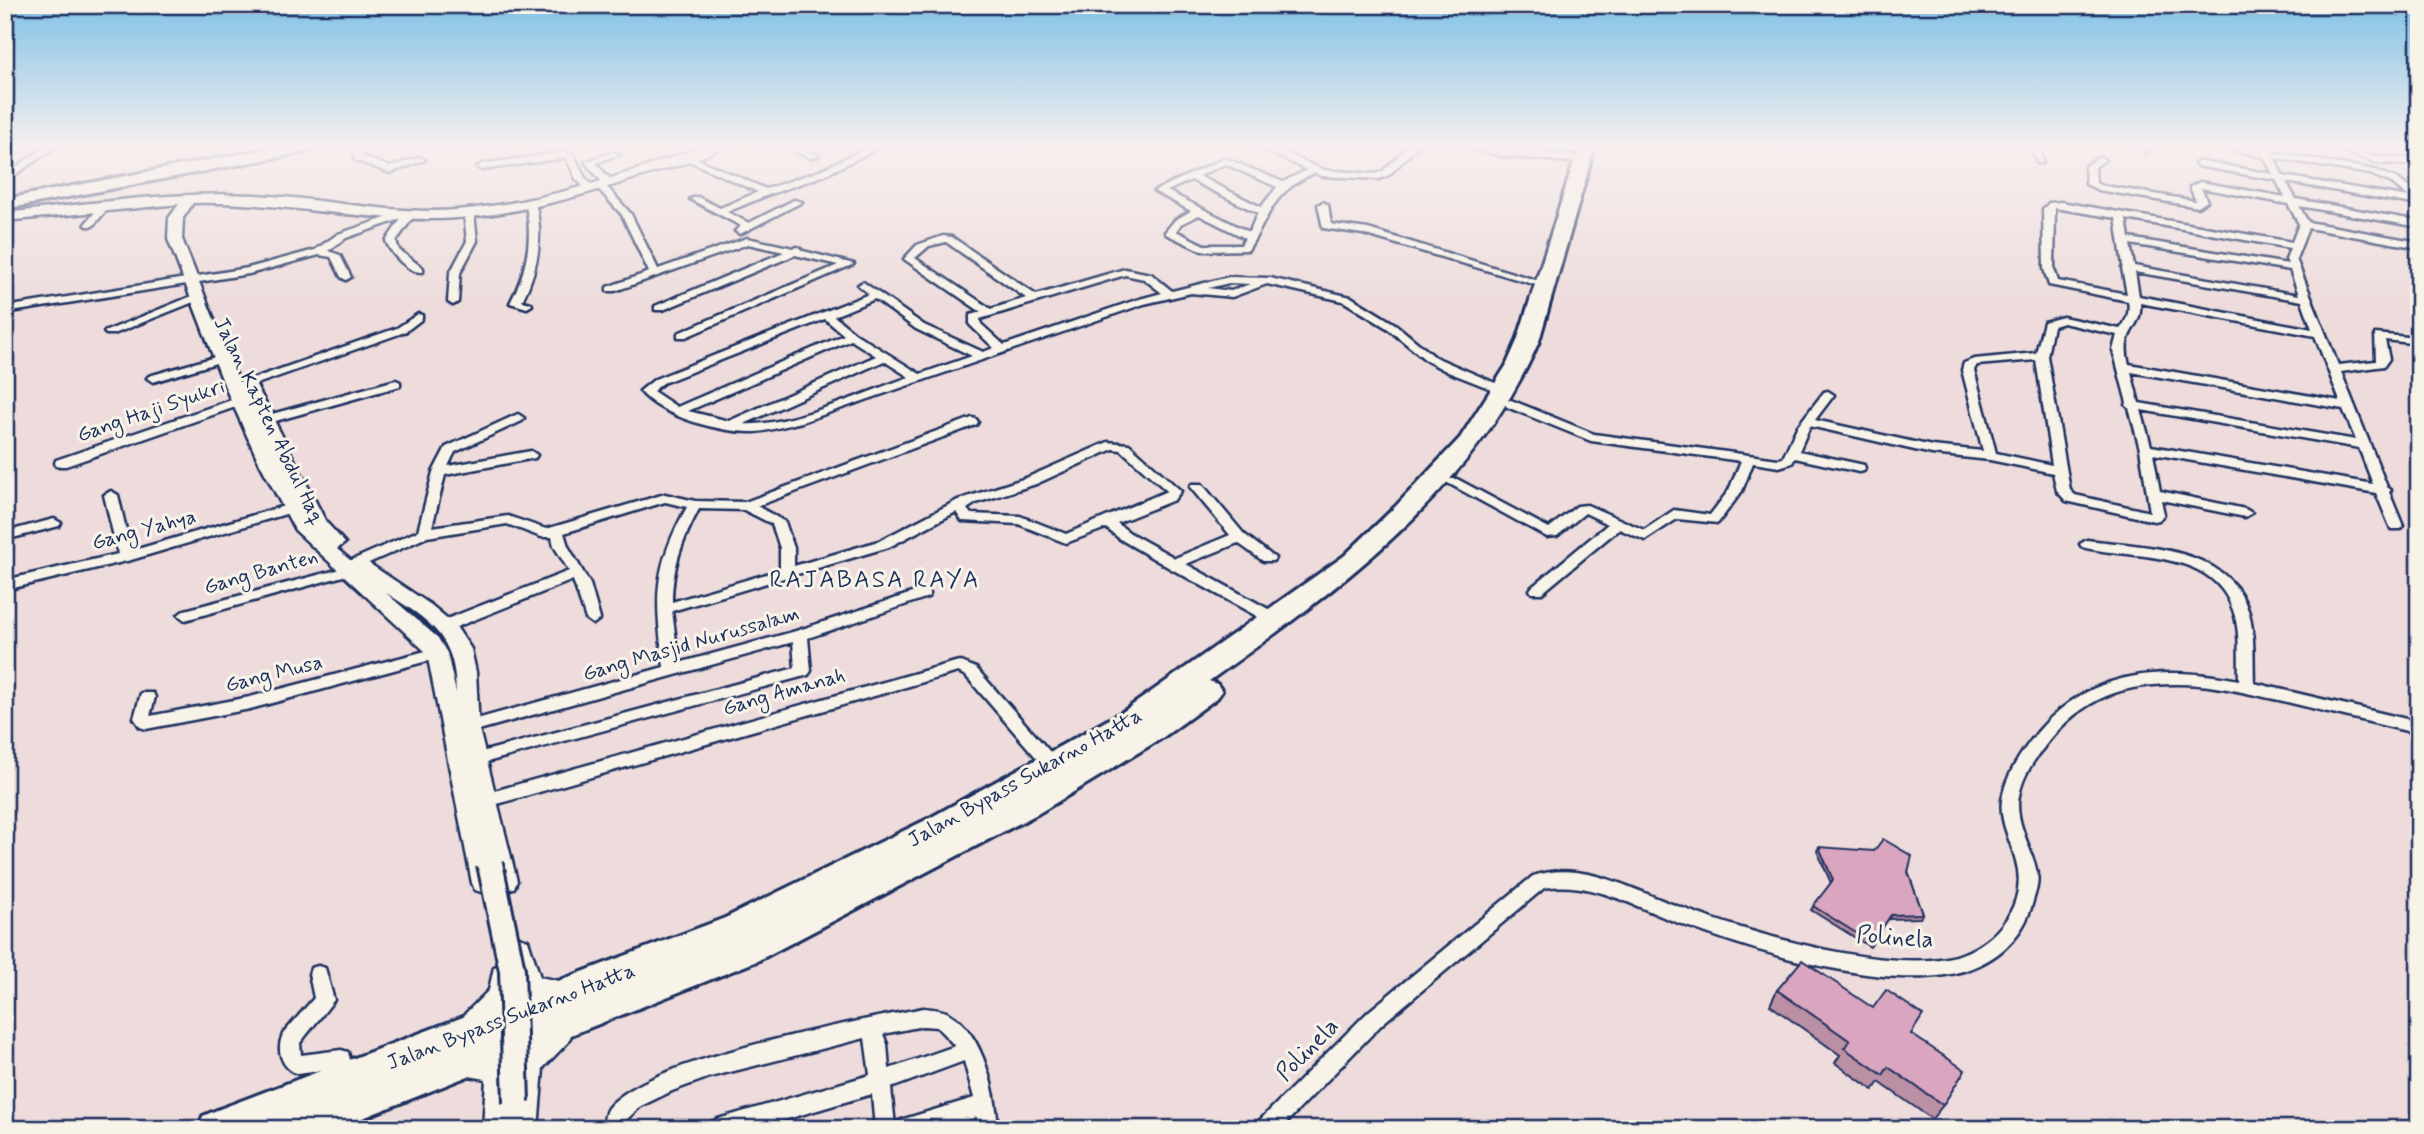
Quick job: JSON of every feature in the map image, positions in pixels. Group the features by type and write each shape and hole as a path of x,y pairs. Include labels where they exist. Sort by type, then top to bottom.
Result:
{"highway":[{"name":"Jalan Bypass Sukarno Hatta","path":"585,1002 737,929 1053,766 1135,719 1353,562 1404,513 1469,442 1507,396 1546,333 1577,199"},
{"name":"Jalan Bypass Sukarno Hatta","path":"284,1129 345,1105 453,1054 585,1002 757,944 958,842 1151,730 1290,632 1366,569 1452,482 1483,446 1507,396 1547,285 1567,241"},
{"name":"Jalan Bypass Sukarno Hatta","path":"217,1129 345,1105"}],"street":[{"path":"5,217 192,200 305,202 407,215 469,213 543,199"},
{"path":"612,199 626,215 655,272"},
{"path":"695,199 748,226"},
{"path":"719,212 748,199"},
{"path":"1172,199 1250,236"},
{"path":"1237,199 1263,212"},
{"path":"1198,211 1178,222 1170,232 1189,244 1213,249 1244,247 1272,199"},
{"path":"2164,199 2198,204 2201,199"},
{"path":"2273,199 2419,224"},
{"path":"2292,199 2304,224 2292,253 2294,268 2317,333 2336,369 2396,526"},
{"path":"2401,199 2419,202"},
{"name":"Jalan Kapten Abdul Haq","path":"192,200 176,218 173,232 291,486 318,525 359,571 431,643 437,653 460,730 513,970 536,988 585,1002"},
{"path":"527,305 515,303 524,288 537,234 530,202"},
{"path":"682,335 849,264 798,250 747,241 736,234 797,202"},
{"path":"1323,205 1326,226 1364,231 1547,285"},
{"path":"2296,246 2050,206 2051,281 2135,300 2317,333"},
{"path":"90,224 104,207"},
{"path":"453,302 455,273 472,241 469,213"},
{"path":"5,316 198,284 319,252 342,236 407,215"},
{"path":"407,215 391,241 395,251 419,270"},
{"path":"2121,217 2127,268 2135,300 2133,319 2123,332 2119,349 2146,449 2157,514 2154,517 2078,500 2067,495 2060,470 2041,356 2044,331 2052,322 2063,320 2123,332"},
{"path":"2304,224 2419,245"},
{"path":"987,311 909,260 912,253 936,239 948,239 1035,299"},
{"path":"2123,240 2294,268"},
{"path":"611,289 747,241"},
{"path":"659,308 798,250"},
{"path":"319,252 335,255 346,277"},
{"path":"2127,268 2306,299"},
{"path":"1001,348 974,321 974,317 1125,272 1147,276 1170,294"},
{"path":"876,295 650,386 646,390 648,395 679,410 730,425 755,428 798,419 980,355 1187,289 1232,294 1267,281 1347,299 1391,326 1431,359 1591,437 1779,464 1788,460 1807,422 1828,395"},
{"path":"5,310 198,284"},
{"path":"110,332 198,284"},
{"path":"863,285 920,327 980,355"},
{"path":"826,315 917,377"},
{"name":"Gang Haji Syukri","path":"61,463 247,393 401,330 418,317"},
{"name":"Jalan Kapten Abdul Haq","path":"217,330 222,358 265,420 291,486 291,508 304,530 359,571 444,626 456,640 462,654 468,691 460,730 476,759 487,800 487,849 512,970 516,1103 513,1129"},
{"path":"960,347 987,334"},
{"path":"679,410 852,335"},
{"path":"2336,369 2379,364 2383,359 2379,336 2419,341"},
{"path":"730,425 886,356"},
{"path":"1986,456 1968,365 1990,359 2041,356"},
{"path":"153,379 222,358"},
{"path":"2124,367 2349,406"},
{"path":"265,420 396,384"},
{"path":"779,404 798,419"},
{"path":"2132,405 2363,445"},
{"path":"424,533 439,472 454,448 518,418"},
{"path":"593,619 583,584 561,546 557,531 665,498 695,505 746,506 972,422"},
{"path":"1807,422 1964,455 1986,456 2060,470"},
{"path":"663,609 896,540 963,503 1031,481 1118,444 1129,450 1174,491 1169,497 1061,540 1020,520 967,518 960,509 963,503"},
{"path":"2146,449 2384,490"},
{"path":"1792,453 1859,468"},
{"path":"439,472 531,455"},
{"path":"1452,482 1547,533 1552,533 1582,509 1592,510 1645,536 1674,514 1702,521 1713,520 1735,491 1748,459"},
{"path":"1197,487 1239,537 1268,558"},
{"path":"2153,494 2245,513"},
{"path":"111,495 126,557"},
{"path":"672,671 663,609 666,564 675,539 695,505"},
{"path":"746,506 778,522 787,548 787,571"},
{"name":"Gang Yahya","path":"5,585 126,557 291,508"},
{"name":"Gang Banten","path":"185,615 359,571 424,533 508,520 524,523 543,533 557,531"},
{"path":"1107,522 1125,536 1173,564 1276,620"},
{"path":"5,536 54,523"},
{"path":"1537,590 1616,524"},
{"path":"1173,564 1239,537"},
{"path":"2087,544 2191,561 2217,576 2233,592 2241,611 2247,687"},
{"path":"444,626 577,573"},
{"name":"Gang Masjid Nurussalam","path":"460,730 800,635 923,594"},
{"path":"476,759 803,671 800,635"},
{"name":"Gang Musa","path":"147,697 142,718 146,723 250,703 437,653"},
{"name":"Gang Amanah","path":"487,800 959,666 971,672 1053,766"},
{"name":"Polinela","path":"1265,1129 1375,1018 1539,881 1559,877 1589,883 1688,919 1821,956 1876,965 1923,968 1949,966 1984,953 2009,935 2019,921 2029,882 2010,802 2016,779 2036,744 2071,707 2092,695 2160,678 2247,687 2419,728"},
{"name":"Jalan Kapten Abdul Haq","path":"453,1054 500,999 513,970"},
{"path":"318,974 324,1000 290,1040 291,1059 298,1065 341,1059 345,1105"},
{"path":"497,1129 513,1082 538,1049 585,1002"},
{"path":"614,1129 615,1115 629,1101 675,1081 739,1060 923,1017 942,1019 955,1028 977,1069 987,1104 988,1129"},
{"path":"871,1028 877,1044 885,1129"},
{"path":"718,1129 880,1082 967,1051"},
{"path":"453,1054 493,1067 513,1082 524,1129"},
{"path":"904,1129 987,1104"}],"building":[{"path":"1883,839 1912,856 1908,872 1923,914 1891,915 1872,943 1813,906 1833,880 1819,847 1874,851"},
{"path":"1802,960 1873,1008 1886,990 1923,1015 1911,1034 1965,1070 1943,1105 1888,1067 1883,1075 1844,1048 1850,1041 1777,990"}],"district":[{"name":"RAJABASA RAYA","path":"875,580"}]}
